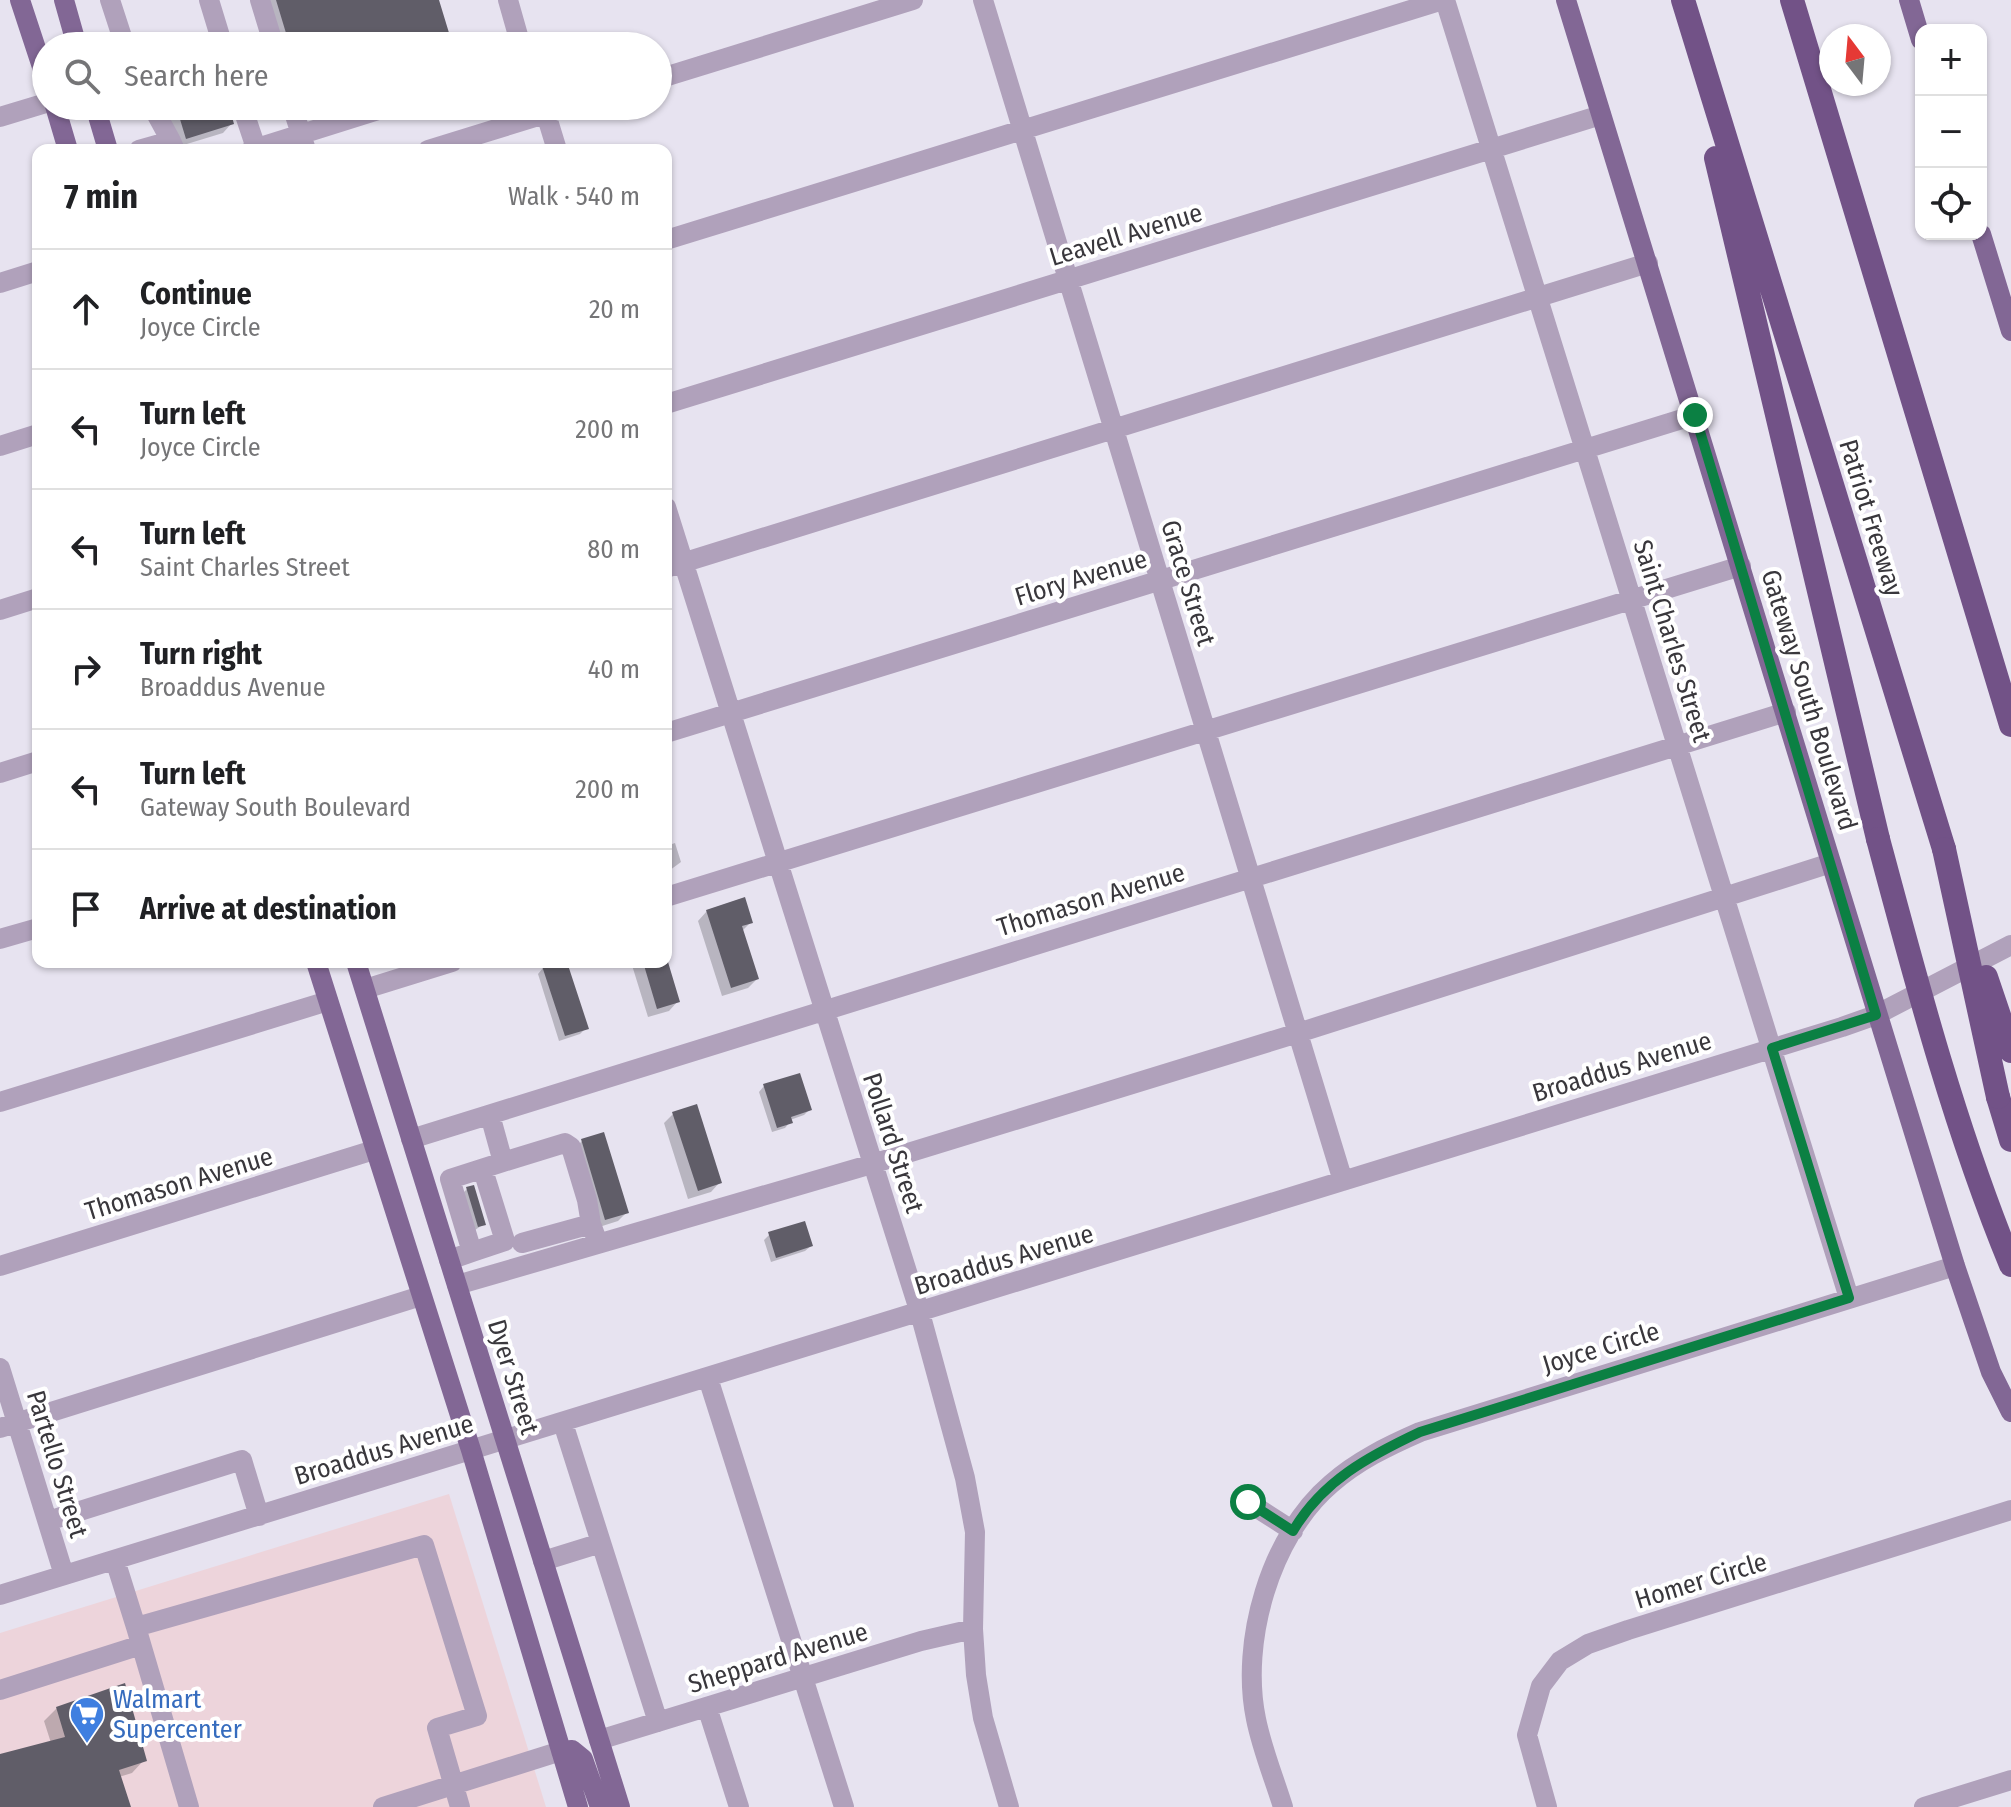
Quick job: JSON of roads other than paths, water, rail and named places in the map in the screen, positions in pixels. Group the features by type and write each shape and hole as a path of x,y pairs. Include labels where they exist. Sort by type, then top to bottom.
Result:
{"highway":[{"path":"1681,0 1878,839 1916,978 1980,1184 2011,1265"},
{"name":"Patriot Freeway","path":"1681,0 1944,849 2011,1051"},
{"path":"1792,0 2011,725"},
{"path":"1944,849 1998,1097 2011,1140"}],"main road":[{"path":"20,0 32,36"},
{"name":"Gateway South Boulevard","path":"1566,0 1955,1266 1991,1372 2011,1412"},
{"path":"1909,0 1916,24"},
{"path":"66,1 74,32"},
{"path":"59,120 66,144"},
{"path":"99,120 106,144"},
{"path":"1983,240 2011,331"},
{"path":"318,968 471,1450 578,1807"},
{"name":"Dyer Street","path":"358,968 620,1807"},
{"path":"561,1751 572,1750 583,1759 600,1807"}],"street":[{"path":"110,0 120,32"},
{"path":"209,0 219,32"},
{"path":"260,0 270,32"},
{"path":"508,0 517,32"},
{"path":"672,75 913,0"},
{"name":"Grace Street","path":"983,0 1343,1181"},
{"path":"672,238 1444,0"},
{"name":"Saint Charles Street","path":"1444,0 1849,1298"},
{"path":"0,117 32,107"},
{"name":"Leavell Avenue","path":"672,402 1601,115"},
{"path":"159,120 172,144"},
{"path":"246,120 252,144"},
{"path":"297,120 304,142 357,120"},
{"path":"446,144 517,120"},
{"path":"544,120 554,144"},
{"path":"675,565 1648,263"},
{"path":"0,283 32,273"},
{"name":"Flory Avenue","path":"672,731 1695,415"},
{"path":"0,446 32,436"},
{"name":"Pollard Street","path":"675,565 733,713 920,1313 965,1478 975,1532 973,1629 976,1675 983,1718 1009,1807"},
{"path":"672,895 1741,566"},
{"path":"0,610 32,600"},
{"name":"Thomason Avenue","path":"411,1139 1786,712"},
{"path":"0,773 32,763"},
{"path":"449,1260 514,1242 595,1234 872,1164 1298,1033 1831,863"},
{"path":"0,939 32,930"},
{"name":"Broaddus Avenue","path":"0,1595 1876,1015 2011,945"},
{"path":"365,989 433,968"},
{"path":"0,1102 328,1001"},
{"path":"490,1115 503,1162"},
{"path":"472,1252 450,1179 565,1143 571,1147 595,1234"},
{"name":"Thomason Avenue","path":"0,1266 374,1150"},
{"path":"483,1170 514,1242 529,1264"},
{"path":"433,1208 456,1200"},
{"path":"457,1285 529,1264 595,1234"},
{"name":"Joyce Circle","path":"1283,1807 1256,1718 1253,1670 1259,1610 1270,1575 1293,1531 1328,1486 1377,1452 1420,1432 1955,1266"},
{"path":"8,1425 421,1296"},
{"name":"Partello Street","path":"0,1368 8,1425 48,1521 64,1575"},
{"path":"708,1378 844,1807"},
{"path":"563,1423 658,1722"},
{"path":"48,1521 242,1460 259,1516"},
{"path":"1248,1502 1293,1531"},
{"name":"Homer Circle","path":"1547,1807 1527,1735 1541,1686 1560,1661 1588,1644 1628,1630 2011,1510"},
{"path":"543,1561 601,1543"},
{"path":"0,1690 138,1636 424,1545 477,1716 437,1728 460,1807"},
{"path":"115,1560 189,1807"},
{"name":"Sheppard Avenue","path":"599,1740 921,1641 973,1629"},
{"path":"707,1707 740,1807"},
{"path":"383,1807 561,1751"},
{"path":"1924,1807 2011,1780"}],"place":[{"name":"Walmart Supercenter","path":"87,1745"}]}
